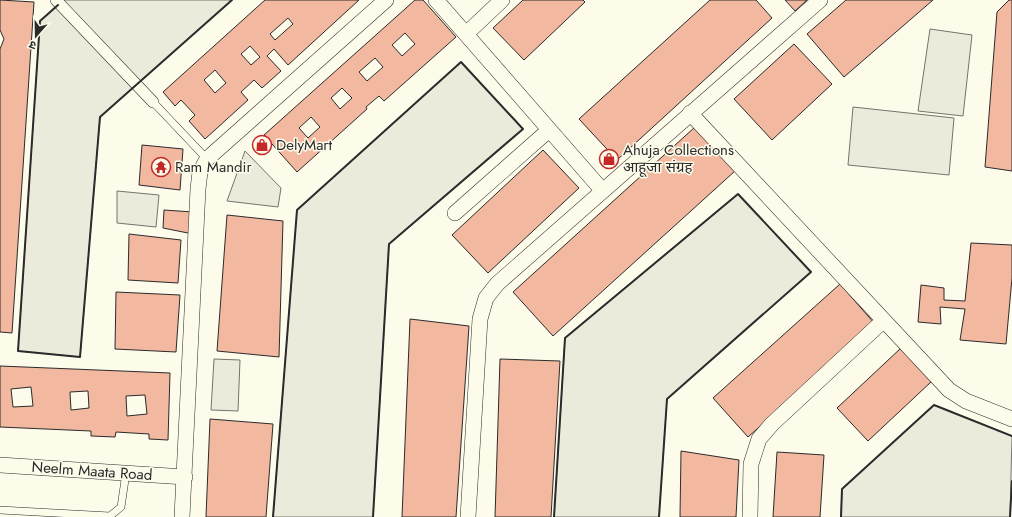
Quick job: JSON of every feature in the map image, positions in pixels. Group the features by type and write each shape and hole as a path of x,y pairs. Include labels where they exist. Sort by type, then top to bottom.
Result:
{"street":[{"path":"56,0 153,102"},
{"path":"182,517 200,172 207,159 386,0"},
{"path":"436,0 602,190"},
{"path":"466,34 502,0"},
{"path":"468,517 480,318 486,298 497,284 602,190 820,0"},
{"path":"690,113 949,390 966,401 1012,419"},
{"path":"455,213 549,130"},
{"path":"750,517 751,464 759,440 772,424 883,321"},
{"name":"Neelm Maata Road","path":"0,465 185,477"}],"lane":[{"path":"153,102 207,159"},
{"path":"0,510 110,516 121,507 126,473"}],"shaded area":[{"path":"64,0 232,0 100,117 80,357 18,351 40,21"},
{"path":"930,29 972,35 963,116 918,111"},
{"path":"461,62 523,129 389,244 373,517 273,517 297,210"},
{"path":"853,107 954,118 949,175 848,165"},
{"path":"245,151 281,188 278,207 227,201"},
{"path":"117,191 159,195 156,227 117,223"},
{"path":"738,194 811,272 667,399 659,517 554,517 565,338"},
{"path":"214,359 240,360 238,411 211,410"},
{"path":"934,405 1012,436 1010,517 841,517 842,489"}],"building":[{"path":"0,0 34,2 12,333 0,332 0,49 4,39 0,30"},
{"path":"265,0 359,0 288,65 274,49 267,56 281,71 262,88 254,80 241,92 248,100 205,139 189,121 195,115 181,100 175,106 163,92","holes":["288,18 293,24 275,40 270,34","250,46 260,57 251,65 241,54","215,70 226,83 215,93 204,80"]},
{"path":"415,0 423,0 456,37 384,101 379,96 366,107 367,109 297,172 264,135","holes":["405,33 415,44 402,56 392,45","375,58 383,67 367,81 359,72","342,88 352,98 340,109 331,98","311,117 320,127 308,138 299,128"]},
{"path":"523,0 583,0 585,2 524,60 493,28"},
{"path":"710,0 756,0 772,18 617,160 579,119"},
{"path":"785,0 807,0 795,11"},
{"path":"846,0 933,0 844,77 807,34"},
{"path":"1009,0 1012,0 1012,171 985,167 997,12"},
{"path":"794,44 832,84 772,140 734,99"},
{"path":"695,127 735,171 553,336 513,292"},
{"name":"Ram Mandir","path":"142,145 183,149 180,190 139,185"},
{"path":"543,150 579,188 488,273 452,235"},
{"path":"164,210 193,212 193,234 163,228"},
{"path":"227,215 283,221 279,357 217,351"},
{"path":"129,234 181,240 178,283 128,280"},
{"path":"971,243 1012,245 1012,278 1006,344 960,340 965,309 940,307 941,324 918,322 921,285 944,288 944,300 965,301"},
{"path":"840,284 875,324 748,437 713,398"},
{"path":"116,292 180,295 176,352 115,349"},
{"path":"410,319 469,326 456,517 402,517"},
{"path":"901,348 932,381 868,441 837,408"},
{"path":"500,359 560,361 551,517 495,517"},
{"path":"0,366 170,373 168,440 149,439 149,434 116,432 115,437 91,436 91,431 0,427","holes":["31,387 33,406 13,407 11,389","88,391 89,408 71,410 70,392","145,395 147,414 127,416 126,396"]},
{"path":"210,419 273,424 266,517 206,517"},
{"path":"681,451 739,460 736,517 680,517"},
{"path":"777,452 824,455 820,517 773,517"}],"wall":[{"path":"58,5 40,21 18,351 80,357 100,117 232,0"},
{"path":"273,517 297,210 461,62 523,129 389,244 373,517"},
{"path":"554,517 565,338 738,194 811,272 667,399 659,517"},
{"path":"841,517 842,489 934,405 1012,436"},
{"path":"1010,517 1012,481"}],"place":[{"name":"DelyMart","path":"262,145"},
{"name":"Ahuja Collections आहूजा संग्रह","path":"609,159"},
{"name":"Ram Mandir","path":"161,167"}]}
